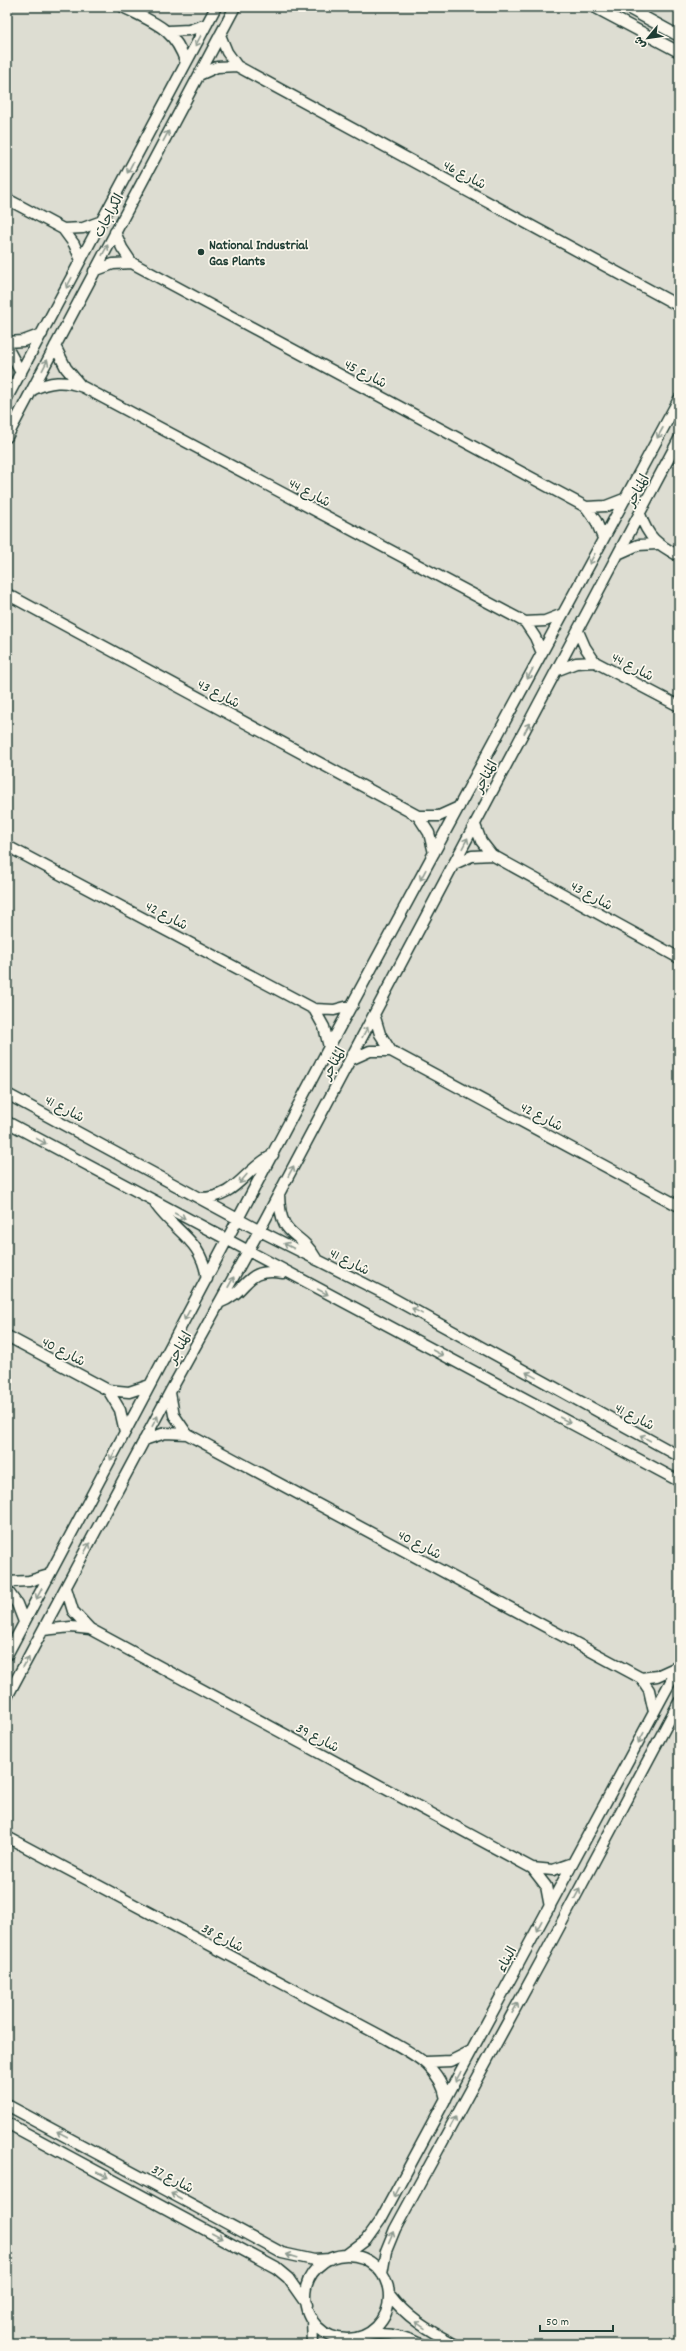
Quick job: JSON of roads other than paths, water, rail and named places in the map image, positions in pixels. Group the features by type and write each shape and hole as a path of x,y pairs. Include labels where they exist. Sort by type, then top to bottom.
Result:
{"street":[{"path":"123,7 169,31 179,46 186,63"},
{"name":"الكراجات","path":"7,398 216,7"},
{"name":"الكراجات","path":"7,437 235,7"},
{"path":"594,7 679,52"},
{"path":"626,7 679,36"},
{"path":"169,31 189,30 208,24"},
{"name":"شارع 46","path":"220,35 227,52 237,66 679,306"},
{"path":"199,75 217,67 237,66"},
{"path":"7,199 63,229 74,244 81,260"},
{"path":"63,229 83,228 102,221"},
{"name":"شارع 45","path":"115,232 122,248 132,263 586,507 596,522 603,538"},
{"path":"94,271 113,264 132,263"},
{"path":"7,342 23,341 42,334"},
{"name":"شارع 44","path":"55,346 66,368 83,387"},
{"path":"7,347 20,373"},
{"name":"شارع 44","path":"32,390 44,384 57,382 70,383 83,387 525,622 544,622 563,614"},
{"name":"المناجر","path":"7,1655 329,1047 354,1005 434,853 679,399"},
{"name":"المناجر","path":"7,1696 170,1392 260,1231 679,440"},
{"path":"586,507 606,506 624,499"},
{"path":"640,514 647,530 658,544 679,556"},
{"path":"620,553 638,545 658,544"},
{"name":"شارع 43","path":"7,594 418,816 439,816 459,807"},
{"name":"شارع 44","path":"525,622 535,637 542,653"},
{"name":"شارع 44","path":"578,631 585,647 595,662 679,706"},
{"name":"شارع 44","path":"558,670 576,663 595,662"},
{"name":"شارع 43","path":"418,816 429,833 434,853"},
{"name":"شارع 43","path":"475,825 482,841 492,855 679,958"},
{"name":"شارع 42","path":"7,846 314,1009 334,1010 354,1005"},
{"path":"454,864 472,856 492,855"},
{"path":"314,1009 324,1027 329,1047"},
{"name":"شارع 42","path":"374,1014 380,1034 391,1050 679,1206"},
{"path":"350,1060 370,1051 391,1050"},
{"name":"شارع 41","path":"7,1094 260,1231 386,1294 679,1456"},
{"path":"7,1122 247,1252 679,1481"},
{"name":"المناجر","path":"199,1198 210,1198 230,1191 254,1167 272,1155"},
{"path":"279,1193 280,1215 283,1224 309,1248 317,1260"},
{"path":"154,1202 169,1221 196,1247 204,1262 207,1279"},
{"path":"219,1303 237,1293 255,1274 266,1271 291,1274"},
{"name":"شارع 40","path":"7,1336 108,1390 129,1392 150,1385"},
{"path":"108,1390 120,1410 125,1432"},
{"name":"شارع 40","path":"170,1392 174,1415 187,1434"},
{"name":"شارع 40","path":"144,1440 165,1433 187,1434 641,1678"},
{"path":"7,1582 29,1581 50,1575"},
{"name":"شارع 39","path":"66,1588 73,1611 90,1629 532,1868 553,1870 573,1863"},
{"path":"7,1590 17,1604 24,1622"},
{"name":"شارع 39","path":"43,1630 71,1627 90,1629"},
{"path":"654,1712 652,1697 641,1678 657,1676 679,1666"},
{"name":"البناء","path":"346,2255 366,2240 381,2219 679,1666"},
{"path":"382,2274 386,2251 395,2229 542,1959 679,1702"},
{"name":"شارع 38","path":"7,1837 383,2037 426,2062 440,2079 446,2099"},
{"name":"شارع 39","path":"532,1868 546,1886 550,1907"},
{"path":"426,2062 451,2061 473,2050"},
{"name":"شارع 37","path":"7,2105 282,2253 314,2260 330,2259"},
{"path":"7,2123 276,2268 288,2278 307,2305 312,2319 313,2344"},
{"path":"307,2305 307,2289 312,2275 330,2259 346,2255 367,2260 382,2274 389,2294 408,2316 419,2325 454,2344"},
{"path":"362,2336 380,2323 387,2309 389,2294"},
{"path":"312,2319 327,2333 344,2342 362,2336 387,2334 399,2336 420,2344"}],"place":[{"name":"National Industrial Gas Plants","path":"201,252"}]}
